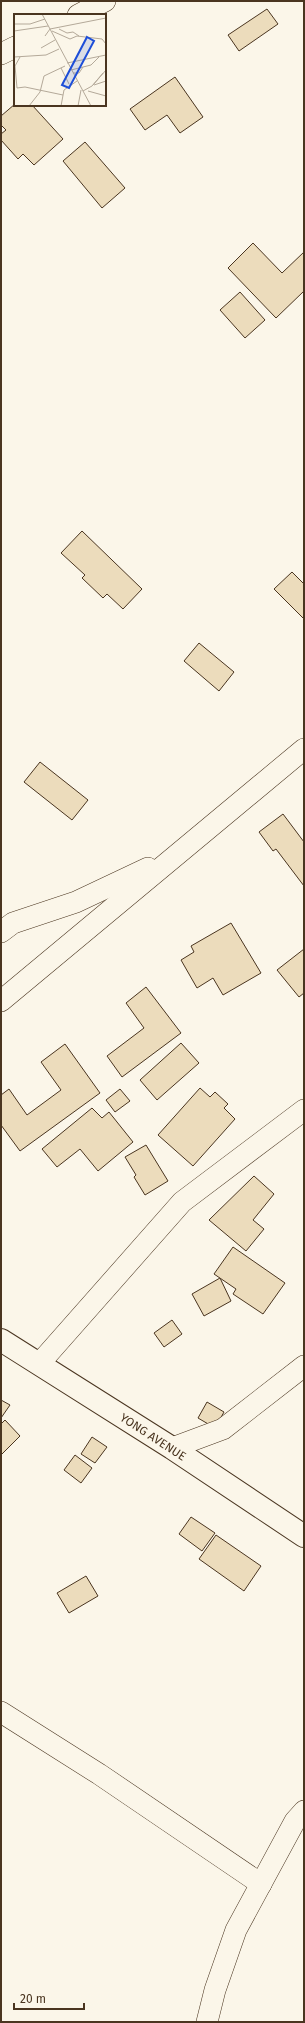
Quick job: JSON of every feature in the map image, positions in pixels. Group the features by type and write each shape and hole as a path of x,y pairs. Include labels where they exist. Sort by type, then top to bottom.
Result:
{"street":[{"path":"80,14 105,1"},
{"path":"1,54 14,48"},
{"path":"1,1001 304,749"},
{"path":"1,932 13,923 76,902 176,855"},
{"path":"39,1364 182,1202 304,1110"},
{"name":"YONG AVENUE","path":"1,1340 172,1448 304,1536"},
{"path":"172,1448 222,1429 304,1366"},
{"path":"1,1712 99,1774 260,1884"},
{"path":"207,2022 215,1990 236,1930 295,1821 304,1811"}],"building":[{"path":"267,9 278,24 239,51 228,35"},
{"path":"175,77 203,117 180,133 167,115 145,130 130,109"},
{"path":"14,105 33,106 63,139 34,165 23,154 18,159 1,140 1,134 6,130 1,125 1,116"},
{"path":"85,142 125,188 102,208 63,161"},
{"path":"253,243 282,273 304,252 304,291 276,318 228,268"},
{"path":"240,292 265,320 245,338 220,310"},
{"path":"82,531 142,589 123,609 107,594 103,598 82,578 85,575 61,553"},
{"path":"292,572 304,584 304,619 274,589"},
{"path":"199,643 234,672 219,691 184,661"},
{"path":"40,762 88,800 72,820 24,782"},
{"path":"283,814 304,842 304,886 276,849 273,851 259,832"},
{"path":"231,923 261,973 223,995 213,978 197,988 181,960 194,952 191,946"},
{"path":"304,949 304,993 299,997 277,970"},
{"path":"146,987 181,1033 122,1077 107,1056 144,1028 126,1003"},
{"path":"181,1043 199,1063 157,1100 140,1080"},
{"path":"65,1044 100,1093 20,1151 1,1125 1,1095 9,1089 27,1115 61,1090 41,1062"},
{"path":"200,1088 210,1097 215,1092 228,1104 224,1108 235,1119 193,1166 158,1135"},
{"path":"120,1089 130,1101 115,1112 106,1100"},
{"path":"92,1108 102,1118 109,1112 133,1142 98,1171 80,1149 57,1167 42,1149"},
{"path":"146,1145 168,1181 145,1195 134,1177 136,1175 125,1157"},
{"path":"254,1176 274,1194 253,1220 264,1229 246,1251 209,1220"},
{"path":"233,1247 285,1283 263,1314 233,1294 236,1289 214,1274"},
{"path":"220,1278 231,1301 204,1316 192,1294"},
{"path":"172,1320 182,1334 164,1347 154,1333"},
{"path":"1,1400 10,1405 1,1418"},
{"path":"207,1402 224,1412 215,1428 198,1418"},
{"path":"5,1420 20,1436 1,1455 1,1424"},
{"path":"92,1437 107,1447 95,1463 81,1454"},
{"path":"75,1455 92,1468 81,1483 64,1470"},
{"path":"191,1517 215,1533 202,1551 179,1534"},
{"path":"216,1535 261,1566 244,1591 199,1559"},
{"path":"86,1576 98,1596 69,1613 57,1593"}]}
